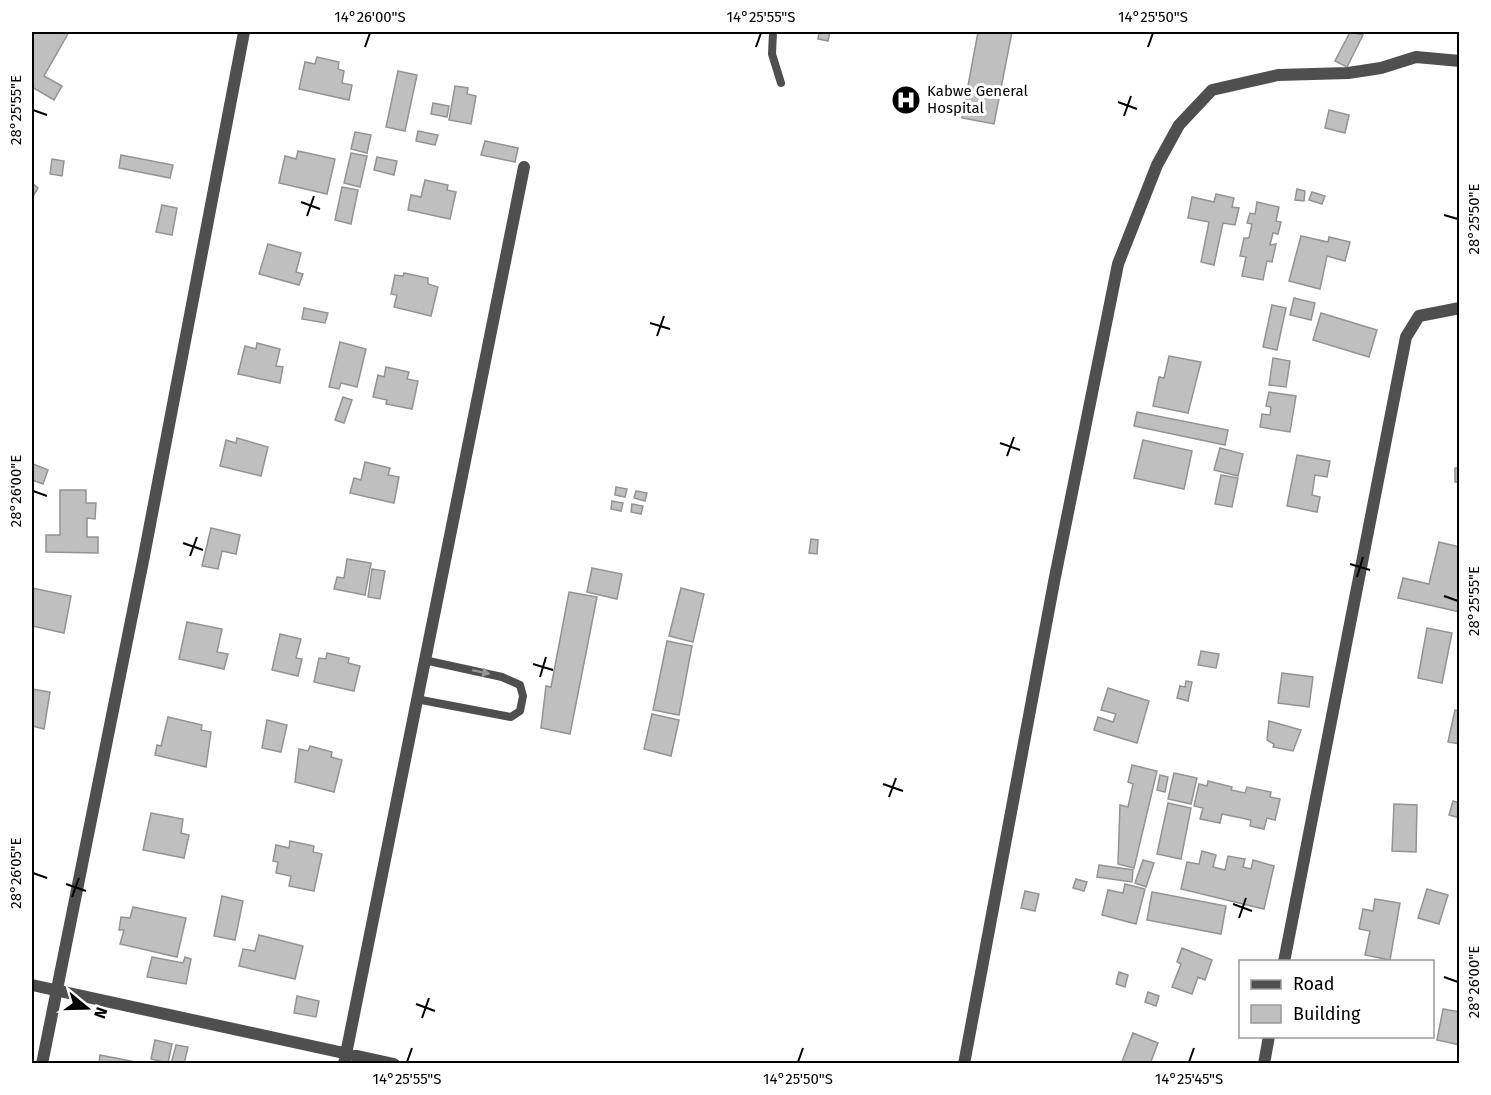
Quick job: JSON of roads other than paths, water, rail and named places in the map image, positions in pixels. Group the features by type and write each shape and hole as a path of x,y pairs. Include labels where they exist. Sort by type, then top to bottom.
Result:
{"street":[{"path":"42,1064 244,32"},
{"path":"964,1064 1054,582 1118,264 1157,165 1179,125 1212,90 1278,75 1348,73 1381,68 1416,57 1460,61"},
{"path":"345,1058 524,167"},
{"path":"1284,960 1406,337 1419,316 1460,308"},
{"path":"32,985 345,1058 394,1064"},
{"path":"1264,1064 1269,1038"}],"lane":[{"path":"773,32 772,54 781,83"},
{"path":"416,699 511,717 520,711 523,696 520,685 502,677 424,660"}],"place":[{"name":"Kabwe General Hospital","path":"906,100"}]}
